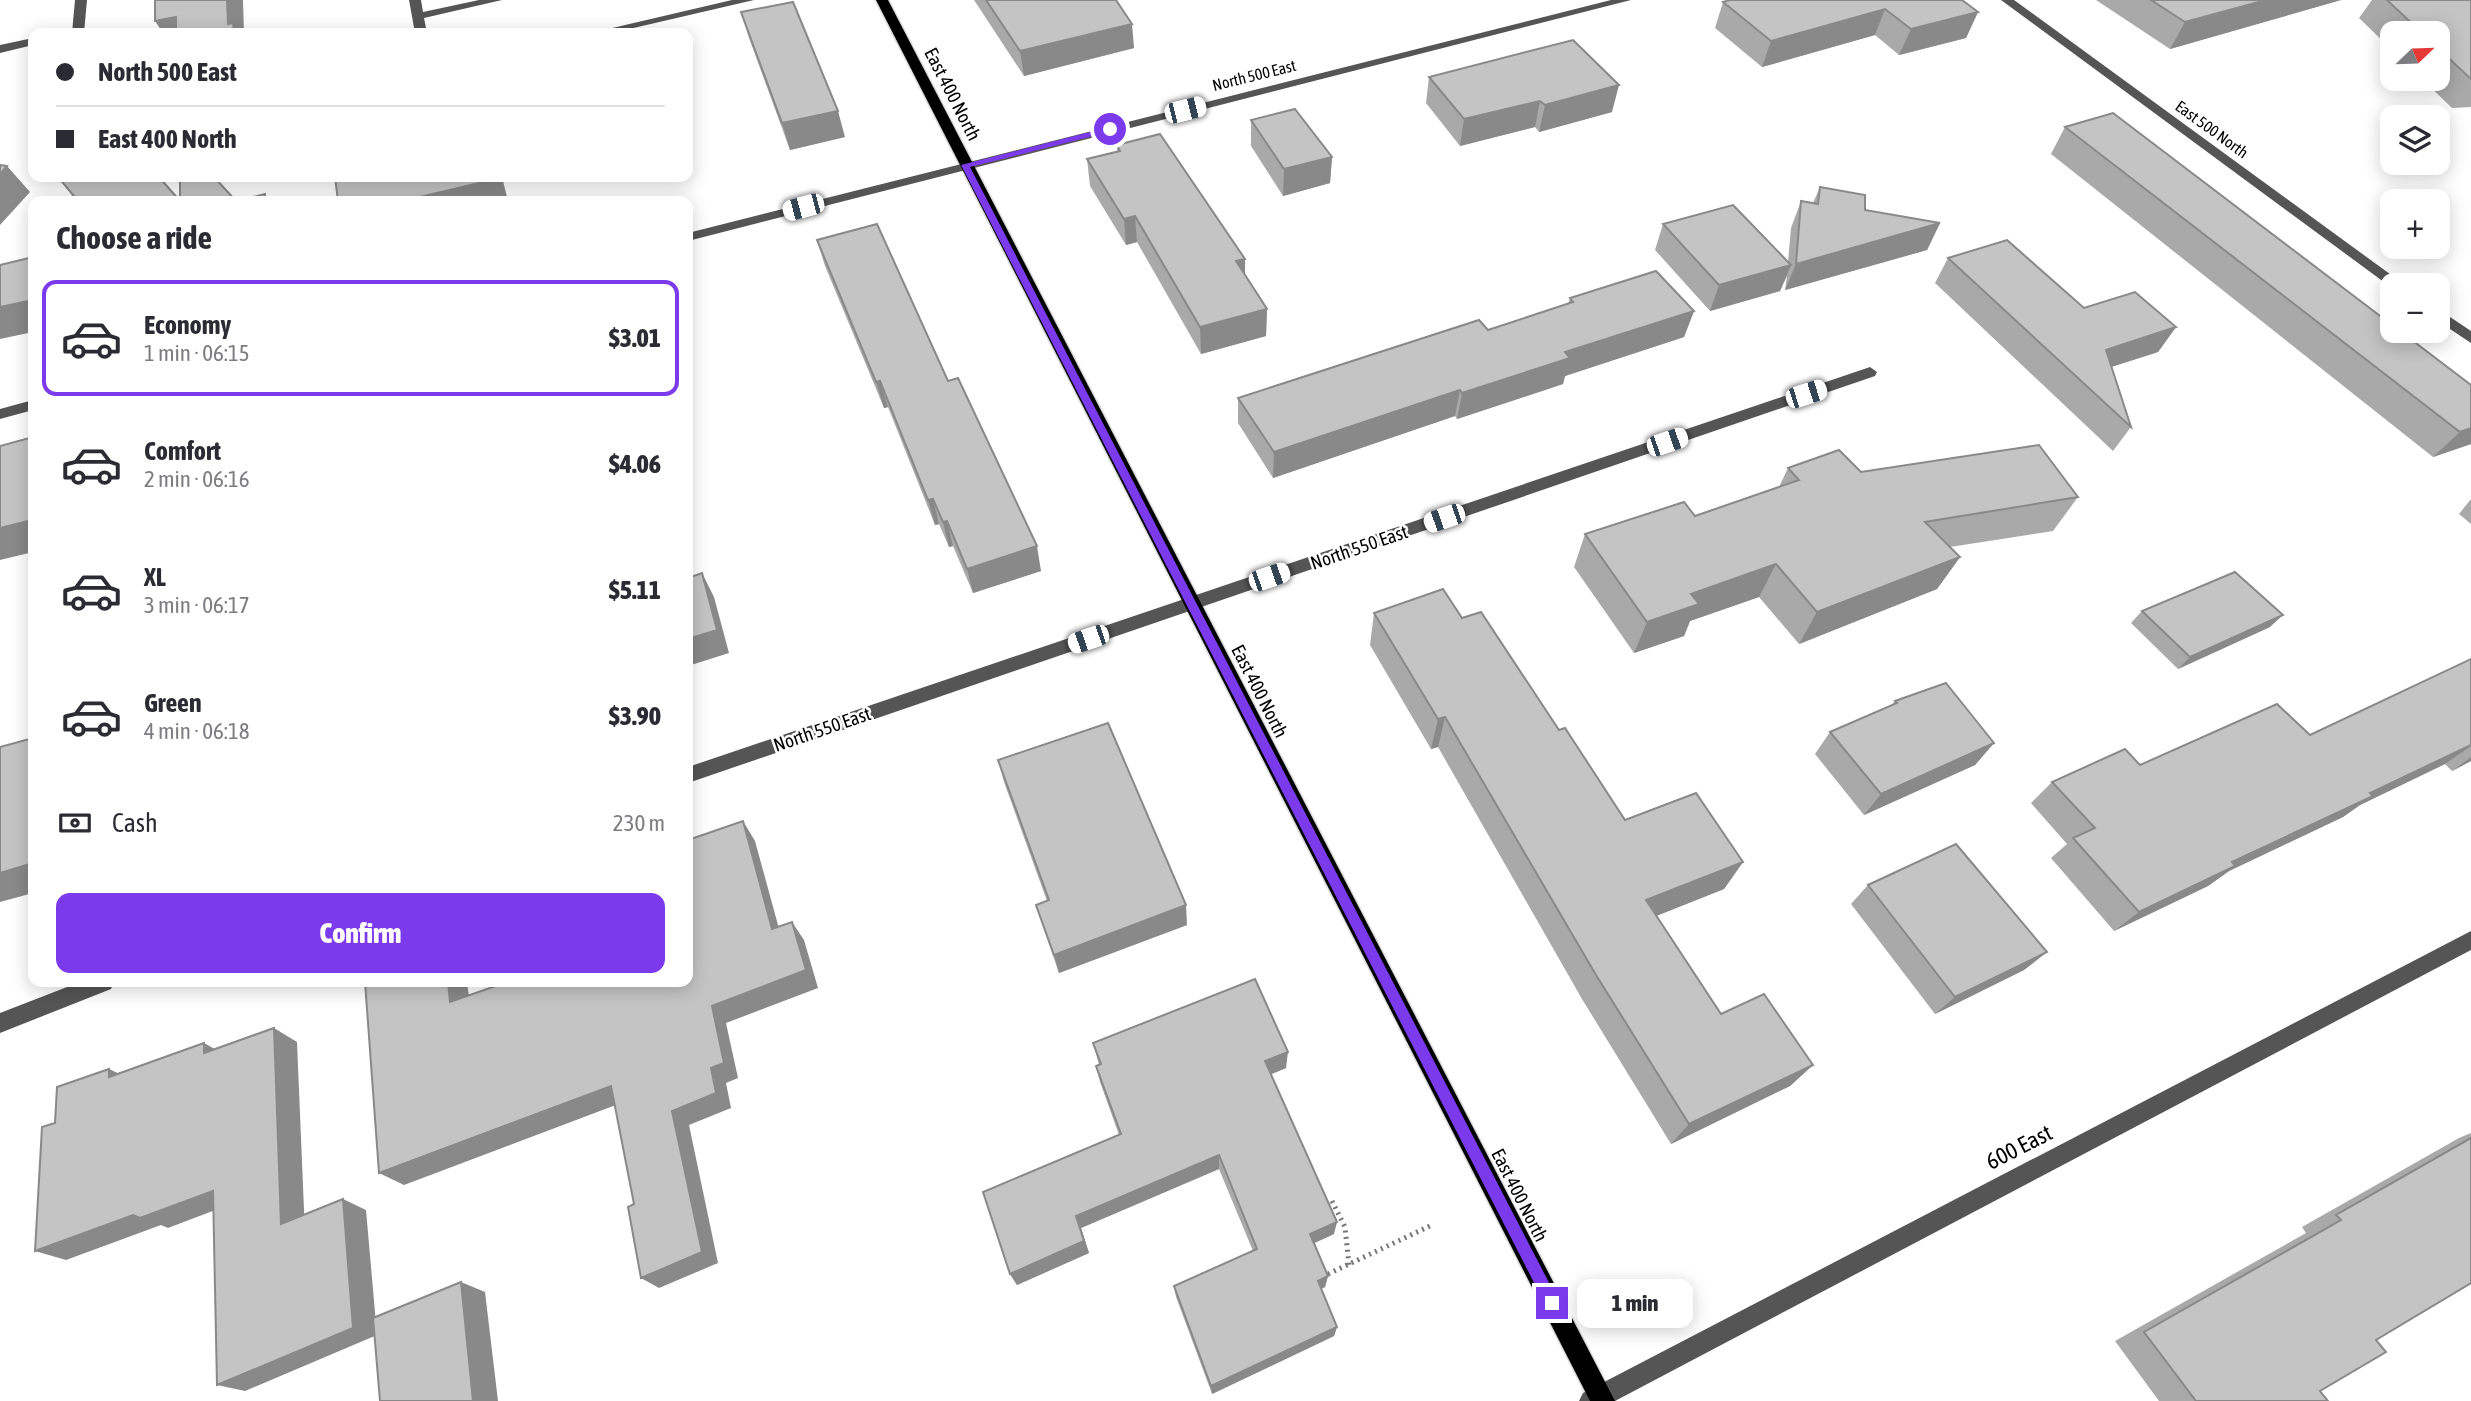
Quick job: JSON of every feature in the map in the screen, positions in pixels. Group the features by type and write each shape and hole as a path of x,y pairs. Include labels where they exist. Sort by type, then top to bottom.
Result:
{"main road":[{"name":"East 400 North","path":"882,0 1598,1399"}],"street":[{"path":"78,28 81,0"},
{"path":"415,0 420,28"},
{"path":"418,16 496,0"},
{"path":"620,28 748,0"},
{"name":"North 500 East","path":"693,236 1626,0"},
{"name":"East 500 North","path":"2007,0 2382,273"},
{"path":"0,49 28,43"},
{"path":"2450,323 2471,338"},
{"name":"North 550 East","path":"693,773 1871,373"},
{"path":"0,414 28,406"},
{"name":"600 East","path":"1598,1399 2471,940"},
{"path":"0,1023 91,987"}],"path":[{"path":"1332,1201 1345,1227 1349,1265"},
{"path":"1328,1274 1433,1225"}],"building":[{"path":"155,0 227,0 228,24 233,23 234,28 176,28 176,17 155,21"},
{"path":"986,0 1116,0 1132,24 1020,51"},
{"path":"1962,0 1978,12 1911,29 1885,9 1771,41 1723,2"},
{"path":"2151,0 2266,0 2185,22"},
{"path":"2387,0 2471,0 2471,79 2450,59 2450,21 2409,21"},
{"path":"793,2 838,111 782,123 741,12"},
{"path":"1573,40 1619,85 1545,105 1540,101 1464,119 1429,77"},
{"path":"1295,109 1332,157 1284,169 1251,120"},
{"path":"2113,113 2380,316 2380,343 2416,343 2471,385 2471,428 2460,432 2065,127"},
{"path":"1160,134 1245,259 1236,261 1267,309 1200,327 1135,216 1124,219 1087,159 1120,151 1117,145"},
{"path":"0,165 7,166 0,174"},
{"path":"62,182 163,182 176,196 74,196"},
{"path":"180,182 219,182 231,196 180,196"},
{"path":"336,182 484,182 424,196 337,196"},
{"path":"1820,187 1865,195 1865,210 1940,223 1796,264 1801,201 1818,204"},
{"path":"1733,205 1791,265 1719,285 1663,224"},
{"path":"877,224 948,381 958,378 1037,546 967,569 947,521 943,522 933,499 928,500 880,381 876,382 817,240"},
{"path":"2007,240 2084,308 2135,292 2176,327 2106,350 2131,427 1948,258"},
{"path":"28,258 28,301 0,307 0,265"},
{"path":"1656,271 1694,311 1565,352 1570,358 1462,393 1460,390 1274,452 1238,398 1479,320 1488,330 1573,302 1570,298"},
{"path":"28,438 28,521 0,528 0,446"},
{"path":"2039,445 2078,497 1925,522 1960,557 1817,612 1776,564 1691,594 1699,604 1647,622 1585,534 1684,502 1695,516 1799,480 1788,468 1839,450 1861,472"},
{"path":"2235,572 2283,615 2190,657 2142,611"},
{"path":"702,573 717,630 693,637 693,576"},
{"path":"1443,589 1462,618 1481,612 1559,730 1565,728 1625,820 1696,793 1743,862 1646,900 1721,1014 1764,994 1813,1065 1689,1124 1596,975 1445,717 1438,719 1374,613"},
{"path":"2471,659 2471,745 2370,793 2373,796 2232,862 2235,866 2139,912 2073,838 2095,828 2052,782 2125,749 2140,765 2277,704 2310,735"},
{"path":"1946,683 1994,743 1881,794 1830,732 1897,703 1895,701"},
{"path":"1108,723 1186,905 1054,955 1036,905 1049,900 998,760"},
{"path":"28,739 28,865 0,873 0,747"},
{"path":"743,821 772,929 792,922 806,970 712,1006 724,1063 711,1068 716,1093 672,1111 702,1252 641,1278 628,1207 634,1204 611,1086 379,1173 365,987 448,987 450,1002 493,987 693,987 693,838"},
{"path":"1956,844 2047,952 1955,997 1868,885"},
{"path":"1255,979 1288,1052 1265,1061 1337,1222 1310,1234 1328,1276 1318,1281 1337,1327 1211,1386 1174,1286 1257,1249 1219,1155 1076,1216 1084,1241 1010,1274 983,1192 1121,1134 1096,1066 1101,1064 1093,1043"},
{"path":"274,1028 281,1224 343,1199 353,1328 217,1385 213,1191 140,1218 133,1215 35,1251 42,1127 55,1123 57,1087 109,1069 109,1077 204,1043 204,1053"},
{"path":"2471,1138 2471,1283 2376,1340 2386,1352 2320,1391 2328,1401 2196,1401 2144,1332 2341,1220 2336,1215"},
{"path":"461,1282 473,1401 380,1401 373,1318"}],"route":[{"path":"1110,129 965,165 1552,1303"}]}
